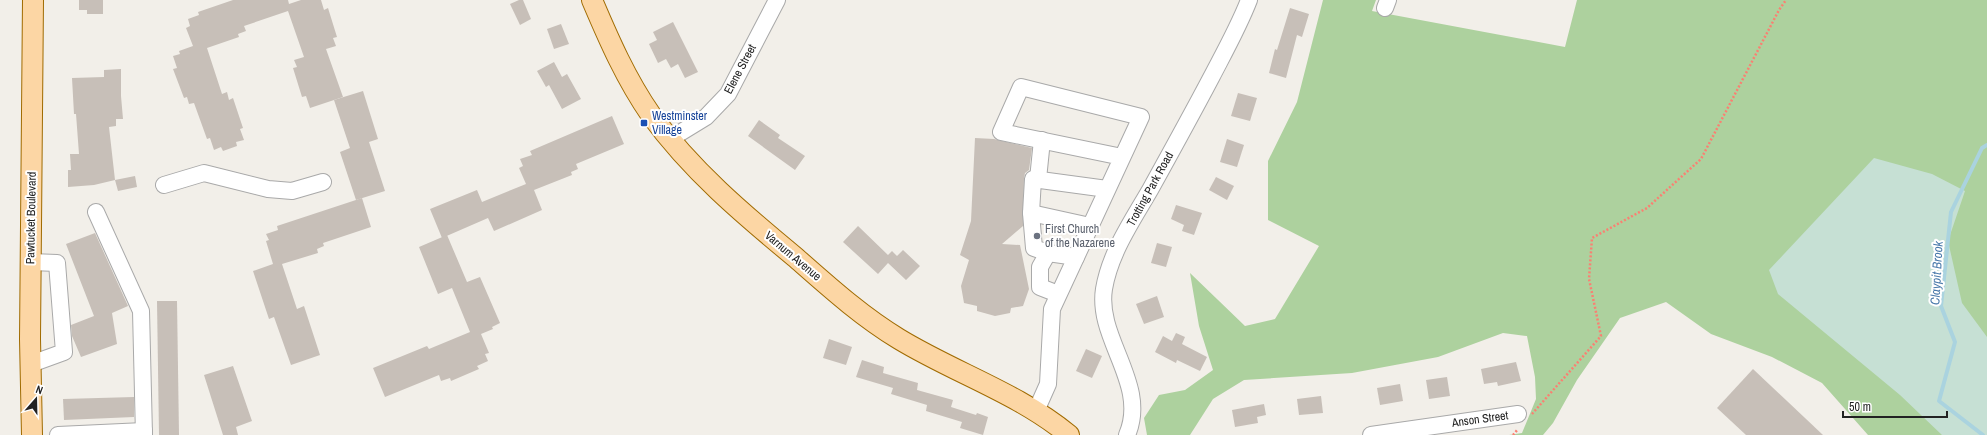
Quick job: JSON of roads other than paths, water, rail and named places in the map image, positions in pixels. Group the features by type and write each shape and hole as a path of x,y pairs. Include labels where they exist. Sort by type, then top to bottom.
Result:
{"main road":[{"name":"Pawtucket Boulevard","path":"32,435 31,262 33,0"},
{"name":"Varnum Avenue","path":"592,0 625,72 651,114 670,139 704,177 729,200 864,315 921,351 1009,394 1069,435"}],"street":[{"name":"Elene Street","path":"670,139 706,117 728,94 777,0"},
{"name":"Trotting Park Road","path":"1127,435 1132,418 1133,402 1106,318 1104,290 1110,267 1118,246 1180,137 1229,43 1249,0"},
{"path":"1036,411 1048,384 1052,309 1141,117 1021,86 1001,132 1122,157"},
{"path":"1038,179 1042,140"},
{"path":"164,185 204,173 268,189 292,191 323,182"},
{"path":"1076,257 1048,253 1034,248 1031,213 1033,178 1107,189"},
{"path":"58,435 144,433 141,311 96,212"},
{"path":"1031,213 1090,226"},
{"path":"1048,253 1040,267 1040,287 1058,294"},
{"path":"31,262 57,263 64,352 31,364"},
{"name":"Anson Street","path":"1371,435 1523,418"}],"waterway":[{"name":"Claypit Brook","path":"1983,435 1939,401 1955,342 1941,306 1951,212 1982,148 1987,145"}],"place":[{"name":"Westminster Village","path":"644,123"},
{"name":"First Church of the Nazarene","path":"1037,236"}]}
